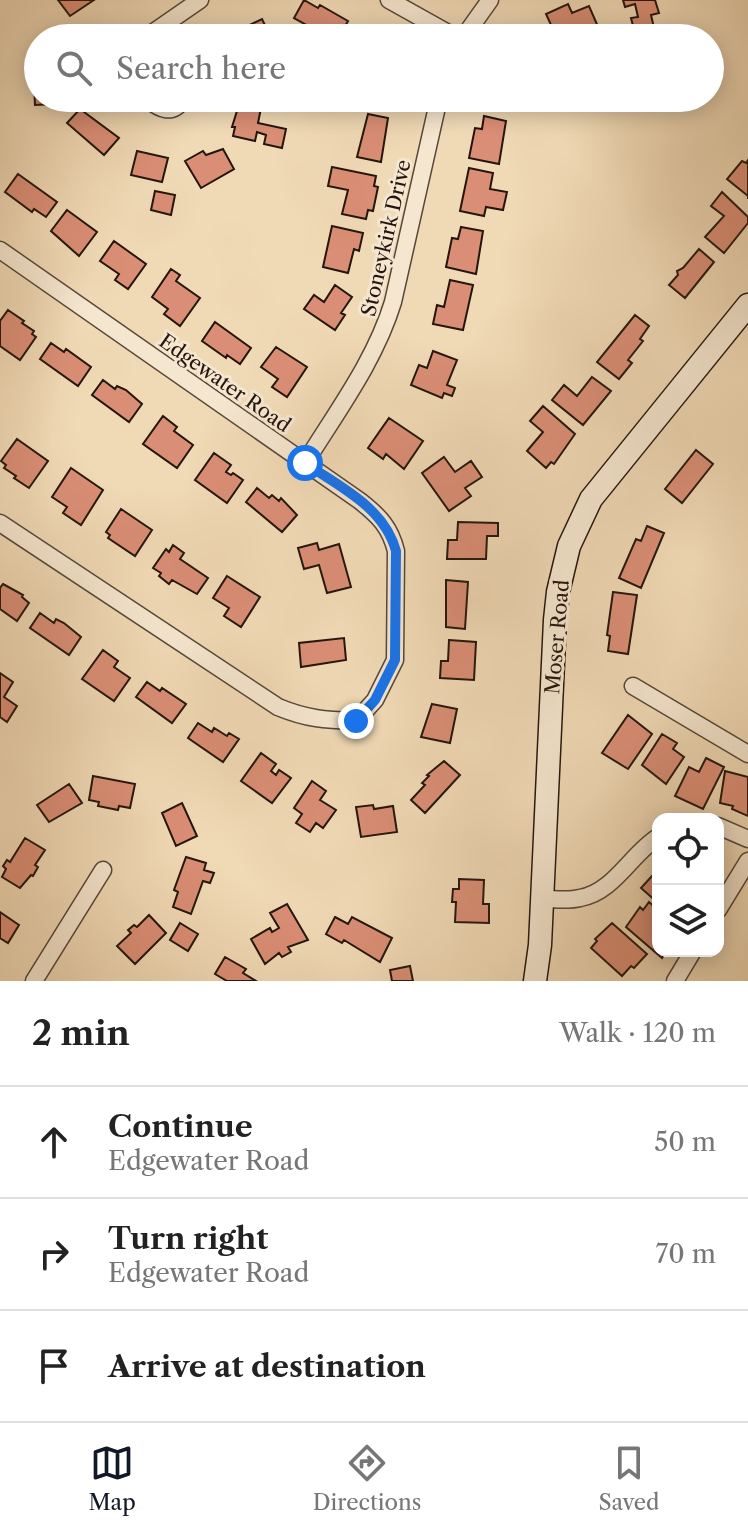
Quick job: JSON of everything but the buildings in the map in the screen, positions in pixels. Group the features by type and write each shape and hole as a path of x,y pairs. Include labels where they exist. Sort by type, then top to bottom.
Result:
{"street":[{"path":"165,24 200,0"},
{"path":"389,0 432,24"},
{"path":"473,24 490,0"},
{"name":"Stoneykirk Drive","path":"305,463 369,362 384,331 436,112"},
{"name":"Edgewater Road","path":"0,250 382,518 391,533 396,551 395,660 375,700 356,721 316,720 278,707 0,523"},
{"name":"Moser Road","path":"535,981 543,899 555,620 569,546 591,499 746,311"},
{"path":"633,686 748,754"},
{"path":"724,827 748,839"},
{"path":"543,899 579,899 593,894 606,886 652,843"},
{"path":"724,900 748,861"},
{"path":"34,981 103,870"},
{"path":"675,981 689,957"}],"route":[{"path":"305,463 382,518 391,533 396,551 395,660 375,700 356,721"}]}
